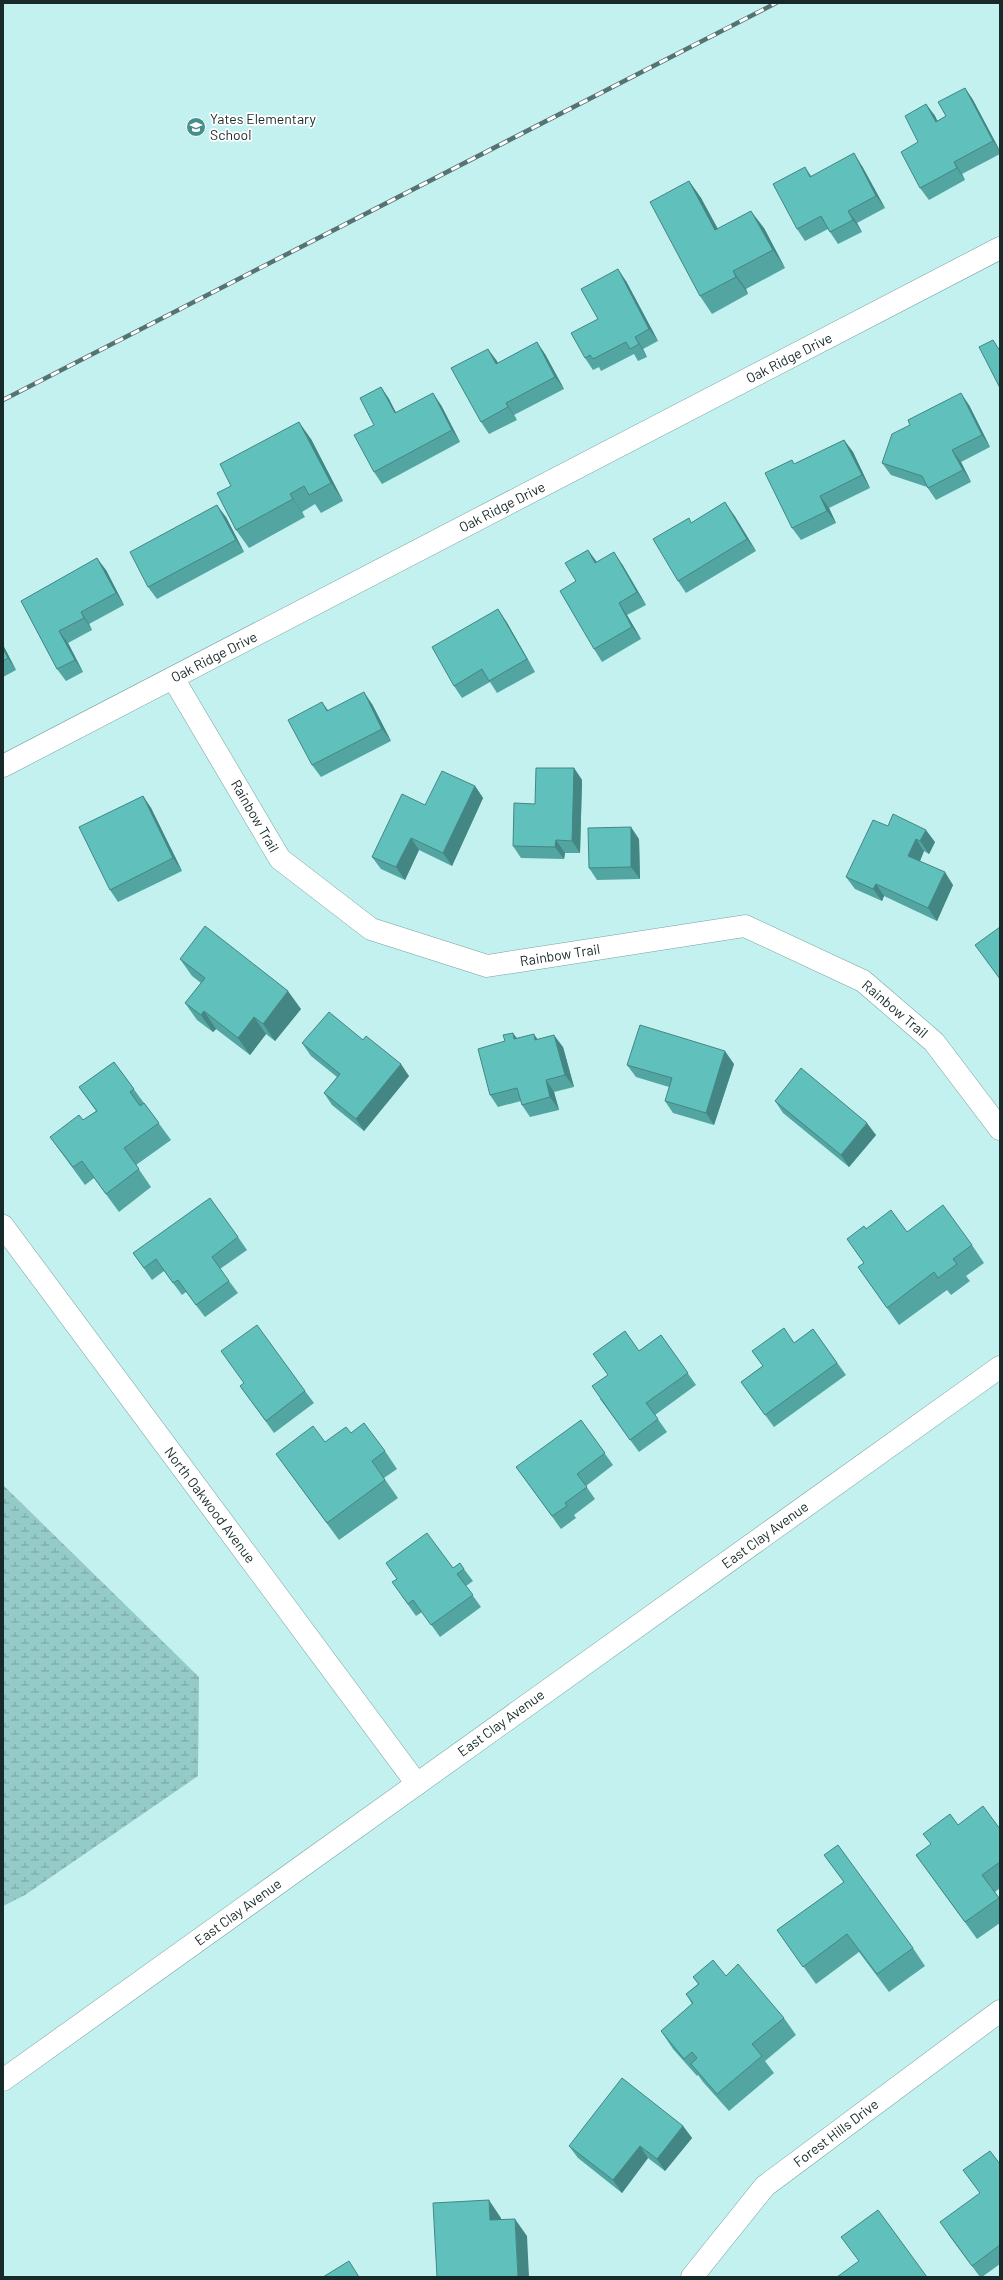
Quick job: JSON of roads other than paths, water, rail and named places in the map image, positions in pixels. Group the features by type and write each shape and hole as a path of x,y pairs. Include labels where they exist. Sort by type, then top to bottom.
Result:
{"street":[{"name":"Oak Ridge Drive","path":"3,766 1000,248"},
{"name":"Rainbow Trail","path":"173,678 280,859 371,929 487,966 745,926 863,981 934,1042 1000,1129"},
{"name":"North Oakwood Avenue","path":"3,1226 417,1784"},
{"name":"East Clay Avenue","path":"3,2080 1000,1367"},
{"name":"Forest Hills Drive","path":"692,2277 765,2186 1000,2011"}],"railway":[{"path":"3,400 776,3"}],"place":[{"name":"Yates Elementary School","path":"196,127"}]}
